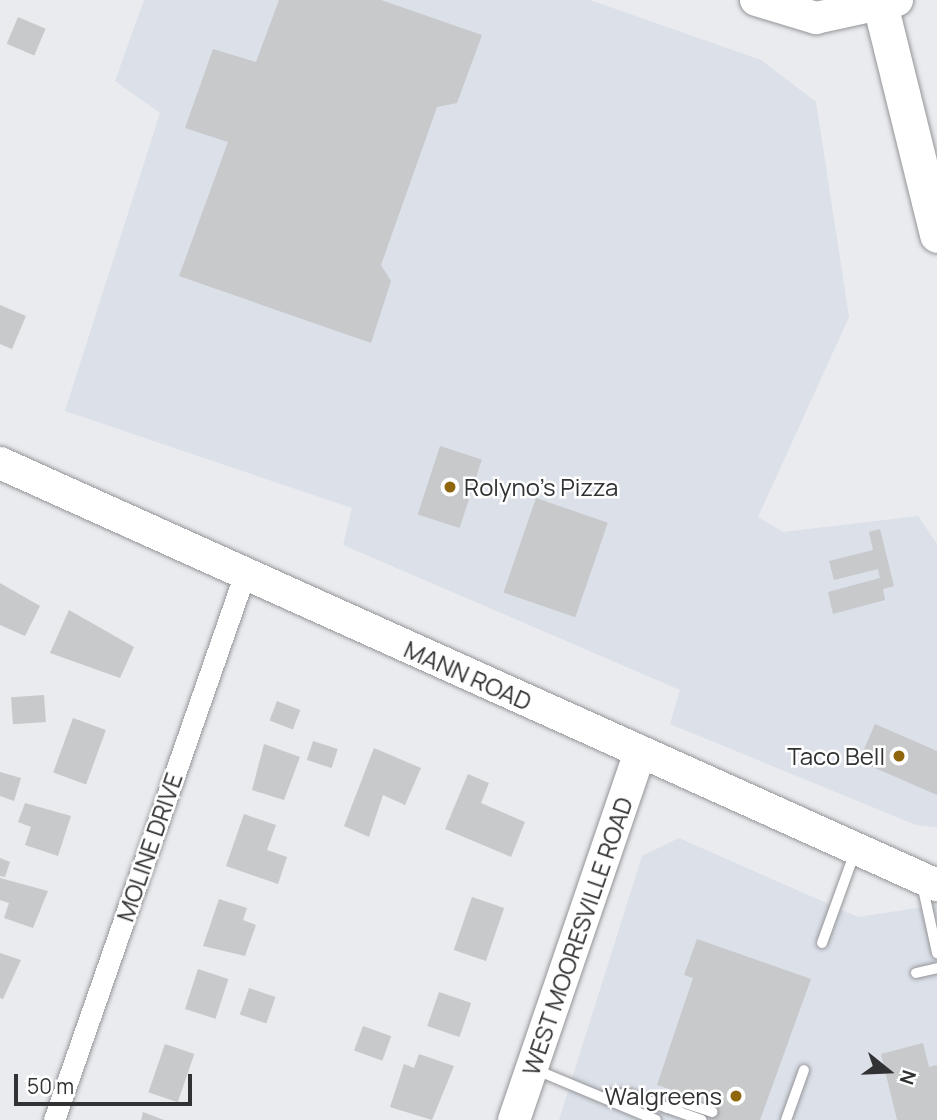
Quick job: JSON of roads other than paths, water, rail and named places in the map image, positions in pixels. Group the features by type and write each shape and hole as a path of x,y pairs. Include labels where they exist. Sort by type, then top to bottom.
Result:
{"main road":[{"path":"756,0 816,18 885,1 937,235"},
{"name":"MANN ROAD","path":"0,463 929,882"},
{"name":"WEST MOORESVILLE ROAD","path":"514,1120 640,753"}],"street":[{"name":"MOLINE DRIVE","path":"54,1120 245,573"}],"lane":[{"path":"822,943 856,849"},
{"path":"929,882 937,953"},
{"path":"916,973 937,968"},
{"path":"532,1068 607,1095 656,1120"},
{"path":"786,1120 804,1070"},
{"path":"607,1095 628,1094 702,1120"},
{"path":"667,1108 682,1102 712,1112"}],"place":[{"name":"Rolyno's Pizza","path":"450,487"},
{"name":"Taco Bell","path":"899,756"},
{"name":"Walgreens","path":"736,1096"}]}
